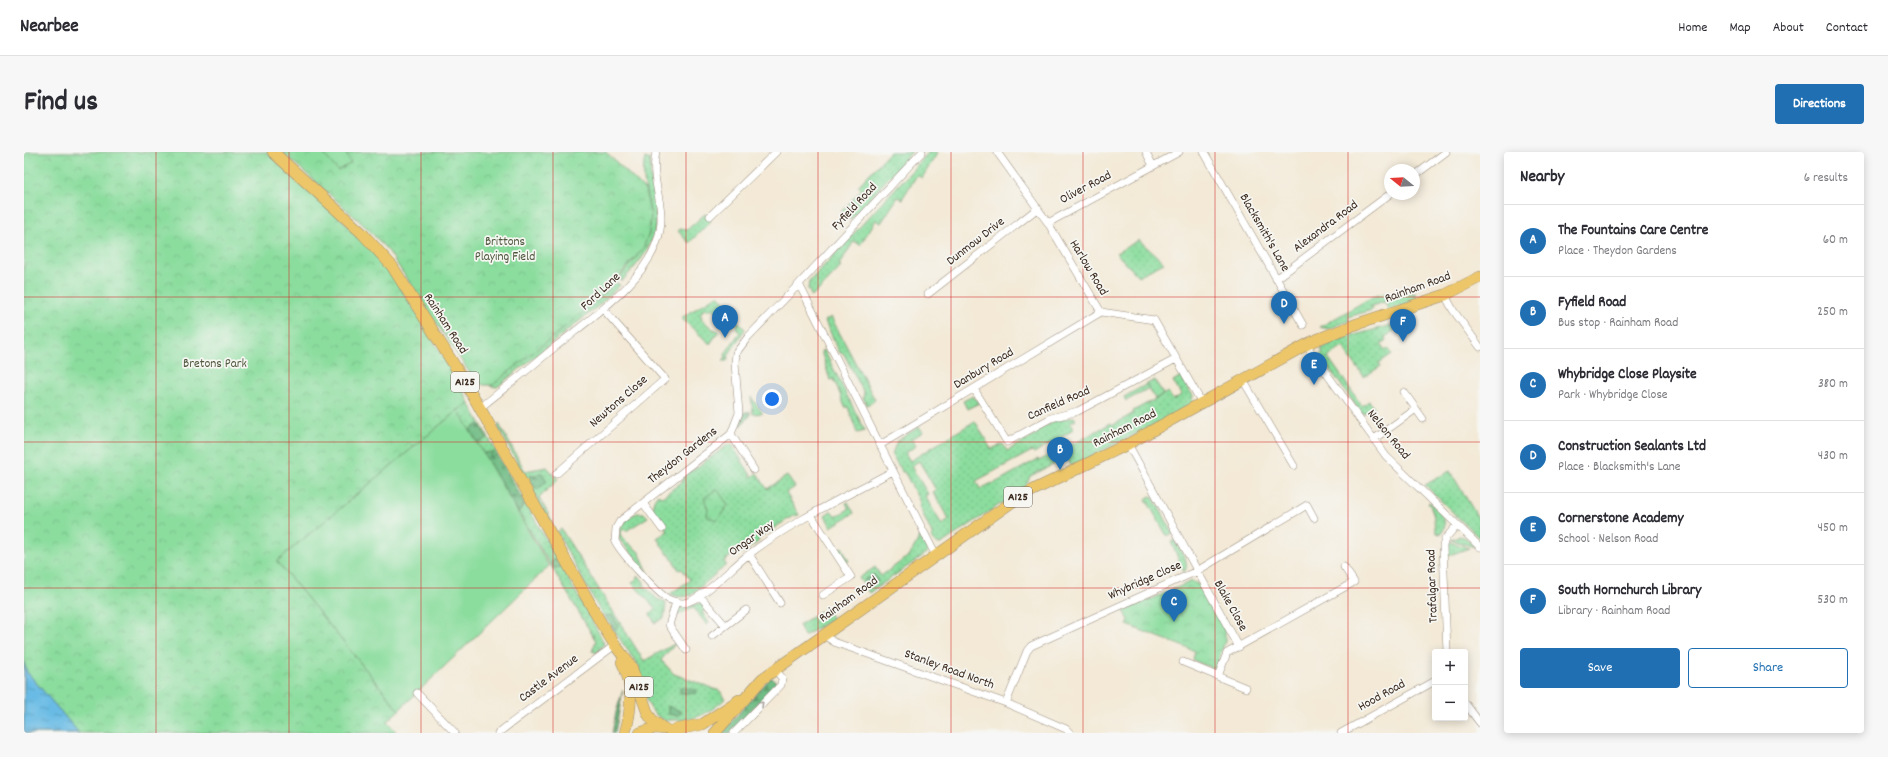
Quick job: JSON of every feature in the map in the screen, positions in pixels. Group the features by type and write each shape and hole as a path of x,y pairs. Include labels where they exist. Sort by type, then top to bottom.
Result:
{"main road":[{"name":"Rainham Road","path":"273,152 362,233 392,266 456,366 615,645 631,666 648,714 653,721 668,731 703,724 750,693"},
{"name":"Rainham Road","path":"715,733 762,679 935,554 1018,497 1128,444 1306,345 1354,325 1445,295 1480,277"},
{"name":"Rainham Road","path":"615,645 629,684 631,709 625,733"},
{"path":"640,733 647,729 668,731"}],"street":[{"name":"Ford Lane","path":"480,408 603,309 640,270 656,246 660,229 661,214 653,173 656,152"},
{"path":"710,216 776,152"},
{"name":"Fyfield Road","path":"799,284 922,152"},
{"name":"Harlow Road","path":"997,152 1048,223 1101,312 1154,320 1202,404"},
{"path":"1146,152 1153,166"},
{"name":"Oliver Road","path":"1048,223 1179,152"},
{"name":"Blacksmith's Lane","path":"1204,152 1303,325"},
{"path":"1420,172 1446,152"},
{"name":"Alexandra Road","path":"1276,279 1384,198"},
{"name":"Dunmow Drive","path":"928,294 1038,208"},
{"path":"799,284 935,554"},
{"name":"Theydon Gardens","path":"676,602 662,594 615,542 614,535 620,521 731,434 739,413 735,363 736,353 748,337 799,284"},
{"path":"1445,295 1453,310 1480,348"},
{"name":"Newtons Close","path":"556,474 664,379 603,309"},
{"name":"Danbury Road","path":"880,445 1101,312"},
{"name":"Nelson Road","path":"1306,345 1386,456 1480,547"},
{"name":"Canfield Road","path":"974,389 1007,442 1052,418 1078,411 1176,359"},
{"path":"1243,380 1294,466"},
{"path":"1404,392 1423,419"},
{"path":"1374,439 1416,409"},
{"path":"731,434 754,470"},
{"name":"Blake Close","path":"1128,444 1239,647 1354,582 1344,566"},
{"name":"Ongar Way","path":"676,602 687,602 700,596 749,554 811,515 893,471"},
{"name":"Theydon Gardens","path":"643,503 662,529"},
{"name":"Whybridge Close","path":"1006,703 1027,651 1031,646 1197,571 1306,505 1314,518"},
{"path":"811,515 851,577 823,595"},
{"name":"Trafalgar Road","path":"1447,649 1443,546 1445,539 1457,525"},
{"path":"749,554 780,603"},
{"path":"700,596 725,625"},
{"path":"676,602 669,624 686,650"},
{"path":"712,636 746,610"},
{"name":"Stanley Road North","path":"824,635 834,642 1006,703 1068,731"},
{"name":"Castle Avenue","path":"498,733 615,645"},
{"path":"1218,676 1227,653 1239,647"},
{"path":"1183,662 1246,688"},
{"path":"734,733 781,684 782,678 775,670"},
{"name":"Hood Road","path":"1342,733 1432,683"},
{"path":"417,693 455,733"},
{"path":"1468,707 1480,723"}],"green space":[{"name":"Bretons Park","path":"24,152 268,152 292,176 344,221 368,245 405,295 460,385 469,403 458,410 277,561 399,710 387,721 397,733 24,733"},
{"name":"Brittons Playing Field","path":"282,152 606,152 645,190 651,216 649,232 643,249 598,300 493,385 483,385 473,378 389,252 368,229"},
{"path":"322,152 345,152 351,163 338,171"},
{"path":"890,152 912,152 850,220 841,212 862,189 858,186"},
{"path":"929,152 938,152 922,178 917,175 902,199 898,197 881,223 876,220 860,245 854,241 839,265 841,267 812,297 808,289 809,282"},
{"path":"645,158 650,160 656,208 656,225 654,234 646,251 635,267 622,281 619,278 643,246 650,228 649,207 644,182"},
{"path":"705,214 711,221 689,243 678,231 680,229 687,230"},
{"path":"1139,240 1164,263 1138,276 1116,253"},
{"path":"615,282 620,285 599,305 497,387 490,386 598,300"},
{"path":"1415,293 1417,301 1388,310 1385,302 1371,306 1372,310 1348,317 1349,321 1328,329 1320,327 1372,297 1383,294"},
{"path":"718,295 729,308 728,312 745,329 729,354 727,361 723,361 726,356 725,354 740,332 736,329 738,324 731,319 730,321 718,310 717,312 711,308 709,311 705,308 700,314 702,317 701,319 713,329 719,331 710,344 681,318"},
{"path":"831,317 875,400 867,405 863,398 864,393 844,354 840,353 825,321"},
{"path":"1407,321 1384,338 1386,341 1381,345 1385,350 1388,348 1392,354 1379,363 1381,366 1364,377 1343,347 1328,357 1362,406 1369,401 1375,408 1362,414 1320,356 1323,353 1321,349 1336,340"},
{"path":"824,350 865,431 857,433 848,407 845,407 834,379 830,380 821,351"},
{"path":"1181,376 1193,396 1192,403 1164,420 1071,466 1067,458 1030,476 1026,487 941,544 935,543 931,538 933,536 919,506 920,502 905,473 901,471 892,454 897,441 919,427 923,432 911,439 916,446 905,453 910,461 975,421 991,449 1003,444 1007,451 1036,435 1037,430 1055,421 1074,417 1076,420 1070,423 1073,429 1070,432 1034,453 1032,451 976,481 980,489 992,483 993,484 1038,459 1039,461 1074,442 1075,443 1111,423 1113,425 1134,413 1133,411 1168,392 1173,400 1181,395 1173,381","holes":["919,461 936,490 933,492 949,520 942,525 925,496 928,494 911,466"]},
{"path":"1155,380 1163,394 1155,399 1147,384"},
{"path":"1147,384 1149,388 1126,401 1124,397"},
{"path":"973,396 979,403 967,409 963,401"},
{"path":"751,397 761,411 763,413 753,414"},
{"path":"469,403 600,635 604,644 597,653 592,651 596,641 497,476 470,494 458,410"},
{"path":"458,410 549,566 399,710 277,561"},
{"path":"744,412 750,412 750,416 740,426"},
{"path":"479,424 487,438 478,443 470,430"},
{"path":"499,424 525,471 547,467 558,480 539,497 552,521 549,521 498,427"},
{"path":"729,444 732,445 752,477 757,473 767,489 787,476 795,487 786,493 799,515 793,516 760,537 758,542 742,553 739,550 724,561 726,565 691,595 680,597 670,594 690,580 682,569 679,570 657,538 668,531 655,514 653,509 654,500 657,495 662,497 683,481 682,475 689,470 692,471"},
{"path":"494,452 524,505 519,513 483,453"},
{"path":"1450,471 1480,521 1480,539 1425,485"},
{"path":"542,473 547,481 537,490 529,476"},
{"path":"717,489 728,505 717,520 707,517 708,509 704,498"},
{"path":"1150,496 1153,497 1173,533 1167,536 1146,499"},
{"path":"848,502 854,513 831,527 825,515 831,511 835,517 849,509 846,503"},
{"path":"1430,502 1440,513 1444,521 1445,525 1441,534 1436,533 1431,506 1428,503"},
{"path":"638,513 644,513 648,517 626,531 624,529 621,532 621,537 639,552 649,574 619,539 620,531 624,523 630,517"},
{"path":"561,529 644,661 676,643 661,660 674,674 720,691 725,699 715,707 694,718 666,721 654,712 646,700 638,670 640,668 599,609 557,532"},
{"path":"920,536 926,547 928,546 927,553 869,593 859,578 875,567 881,576 910,555"},
{"path":"1460,536 1466,538 1475,547 1451,540"},
{"path":"1174,540 1186,560 1187,564 1184,572 1171,542"},
{"path":"1449,542 1469,548 1447,556 1446,548"},
{"path":"842,547 849,561 846,562 838,550"},
{"path":"557,558 562,567 554,568 551,562"},
{"path":"874,574 878,581 869,587 864,580"},
{"path":"639,576 644,582 644,585 657,599 664,601 666,604 664,618 655,623 650,614 656,609 632,583"},
{"path":"1192,581 1199,585 1224,629 1225,641 1216,668 1212,668 1193,660 1195,651 1127,625 1129,620 1124,611"},
{"path":"701,603 707,608 702,612 709,623 707,625 693,607 674,617 677,609"},
{"path":"826,608 833,619 804,636 799,625"},
{"path":"612,615 618,625 615,631 604,616"},
{"path":"770,678 773,678 776,682 775,685 730,733 721,733"},
{"path":"680,687 696,690 696,693 680,693"},
{"path":"623,690 615,733 612,733 616,712"},
{"path":"668,706 682,712 677,716 668,714"}],"water":[{"path":"24,662 27,672 79,733 24,733"}],"place":[{"name":"Construction Sealants Ltd","path":"1284,324"},
{"name":"The Fountains Care Centre","path":"725,338"},
{"name":"South Hornchurch Library","path":"1403,342"},
{"name":"Cornerstone Academy","path":"1314,385"},
{"name":"Fyfield Road","path":"1060,470"},
{"name":"Whybridge Close Playsite","path":"1174,622"}]}
